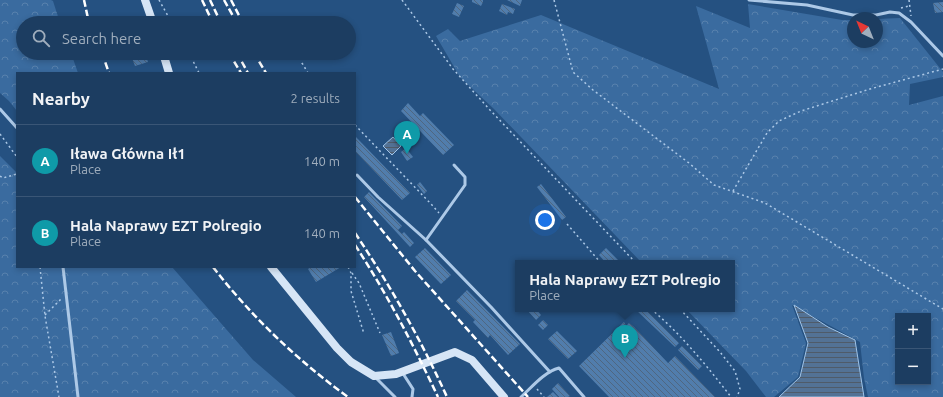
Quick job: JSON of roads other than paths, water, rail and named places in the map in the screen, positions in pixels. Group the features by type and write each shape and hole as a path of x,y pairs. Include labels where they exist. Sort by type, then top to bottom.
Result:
{"street":[{"path":"145,0 151,16"},
{"path":"165,60 169,72"},
{"path":"272,268 337,348 355,365 374,376 396,374 455,352 472,360 504,397"}],"lane":[{"path":"749,0 807,5 853,15 890,12 899,13 912,22 943,56"},
{"path":"0,109 16,127"},
{"path":"426,240 465,185 465,177 454,165"},
{"path":"357,175 378,197 426,240 491,307 550,372"},
{"path":"64,268 78,397"},
{"path":"522,397 533,385 554,369 559,368 584,397"},
{"path":"402,372 413,389 412,397"},
{"path":"374,376 395,397"}],"railway":[{"path":"84,0 87,16"},
{"path":"202,0 210,16"},
{"path":"210,0 218,16"},
{"path":"224,0 233,16"},
{"path":"231,0 239,16"},
{"path":"104,60 109,72"},
{"path":"233,60 240,72"},
{"path":"241,60 247,72"},
{"path":"258,60 265,72"},
{"path":"356,198 415,271 528,397"},
{"path":"356,235 404,313 427,355 447,397"},
{"path":"356,247 399,320 438,397"},
{"path":"214,268 243,303 293,353 348,397"}],"place":[{"name":"Iława Główna Ił1","path":"407,154"},
{"name":"Hala Naprawy EZT Polregio","path":"625,358"}]}
